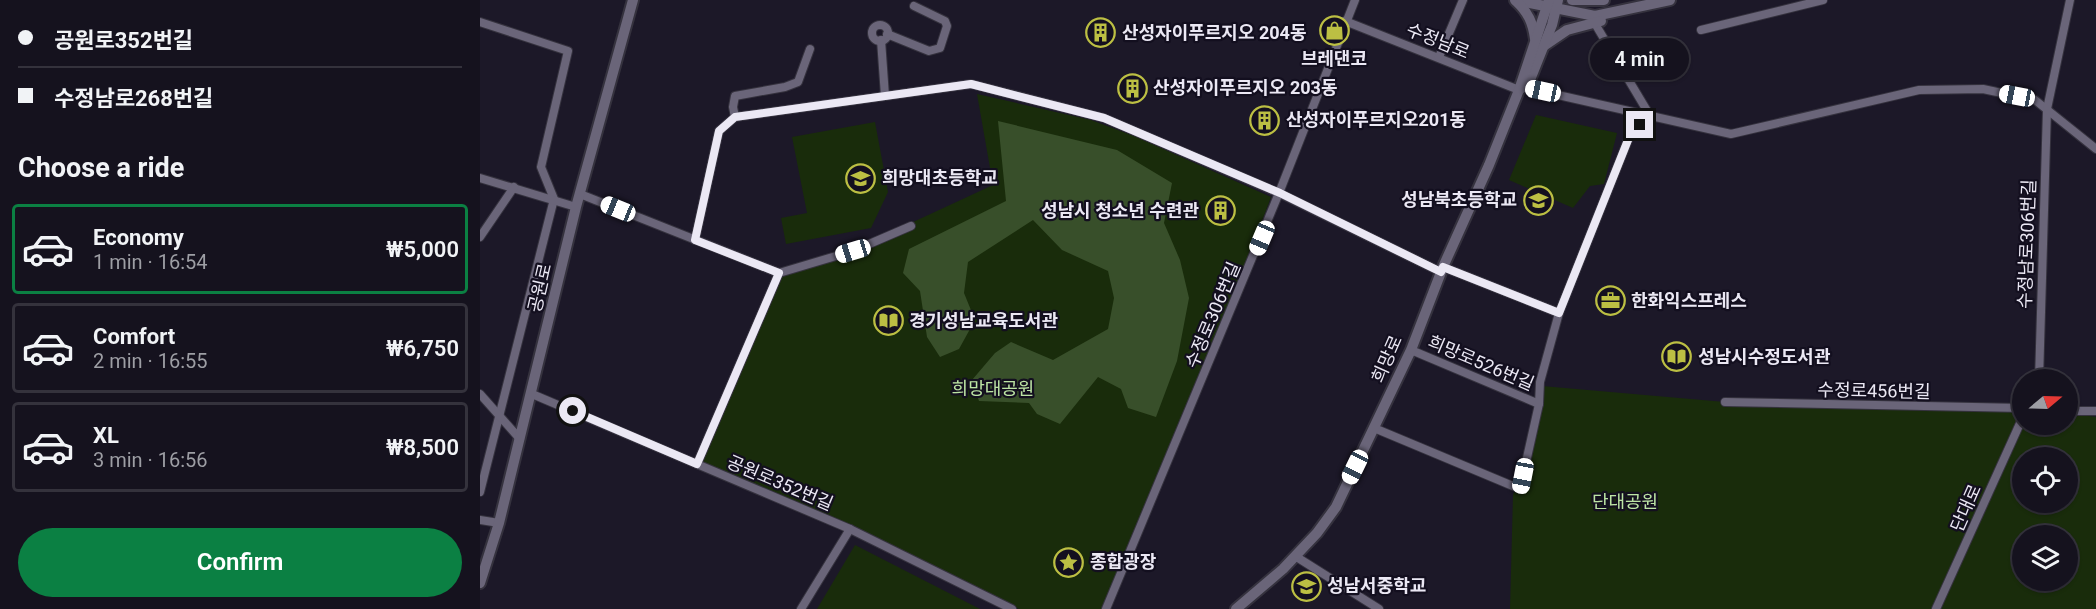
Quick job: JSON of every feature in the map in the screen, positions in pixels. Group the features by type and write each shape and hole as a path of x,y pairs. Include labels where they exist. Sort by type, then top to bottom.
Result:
{"main road":[{"name":"공원로","path":"480,583 499,524 576,207 633,0"},
{"path":"1516,0 1526,10 1539,44 1567,30 1594,22 1611,20 1627,10"},
{"path":"1516,0 1553,5 1595,16 1670,0"},
{"path":"1572,0 1604,0"},
{"name":"희망로","path":"1236,609 1295,556 1336,507 1411,350 1442,269 1539,44 1553,5"}],"street":[{"name":"수정로306번길","path":"1106,609 1280,193 1355,0"},
{"path":"1439,57 1463,0"},
{"path":"1701,30 1823,0"},
{"name":"수정남로306번길","path":"2038,369 2047,109 2070,0"},
{"path":"881,40 874,38 873,28 883,26 887,34 927,50 934,51 940,48 948,26 945,21 914,6"},
{"name":"수정남로","path":"1345,21 1520,88 1649,114 1731,134 1919,90 1983,89 2035,100 2096,149"},
{"path":"480,22 568,51 541,167 554,199 480,492"},
{"path":"1374,428 1520,489 1539,404 1540,382 1559,313 1630,135 1649,114 1594,22"},
{"path":"885,96 881,40 887,34"},
{"path":"735,117 733,107 735,96 785,87 798,82 810,49"},
{"path":"695,240 719,131 735,117 971,84 1104,118 1280,193 1442,269 1559,313"},
{"path":"480,178 576,207"},
{"path":"480,237 514,187"},
{"path":"580,194 779,273 853,251 911,226"},
{"path":"697,464 779,273"},
{"name":"희망로526번길","path":"1411,350 1539,404"},
{"path":"480,394 520,439"},
{"name":"공원로352번길","path":"532,394 850,529 1012,609"},
{"name":"수정로456번길","path":"1725,402 2012,408"},
{"path":"2078,411 2096,411"},
{"name":"단대로","path":"1936,609 2015,435"},
{"path":"480,520 499,524"},
{"path":"801,609 850,529"},
{"path":"1295,556 1378,609"}],"green space":[{"name":"희망대공원","path":"977,94 1091,120 1134,136 1271,197 1236,291 1103,609 1019,609 853,528 700,462 779,277 857,248 993,185"},
{"path":"1536,115 1617,133 1604,184 1590,186 1573,208 1509,180"},
{"path":"998,121 1117,150 1172,183 1164,223 1180,260 1189,298 1177,361 1156,417 1128,408 1121,389 1098,377 1060,424 1037,414 1029,403 979,401 972,380 995,353 1011,342 1053,360 1108,329 1114,298 1108,271 1062,250 1033,220 968,262 964,293 975,320 959,349 940,357 927,337 920,291 903,273 909,249 1006,201"},
{"path":"875,122 888,192 871,228 786,244 781,218 807,213 792,137"},
{"name":"단대공원","path":"1542,386 1725,402 2012,408 2012,435 2078,435 2078,415 2096,417 2096,609 1510,609 1513,495 1523,466"},
{"path":"855,545 980,609 817,609"}],"place":[{"name":"브레댄코","path":"1334,30"},
{"name":"산성자이푸르지오 204동","path":"1101,33"},
{"name":"산성자이푸르지오 203동","path":"1132,88"},
{"name":"산성자이푸르지오201동","path":"1265,120"},
{"name":"희망대초등학교","path":"861,178"},
{"name":"성남북초등학교","path":"1538,200"},
{"name":"성남시 청소년 수련관","path":"1220,211"},
{"name":"한화익스프레스","path":"1610,301"},
{"name":"경기성남교육도서관","path":"888,321"},
{"name":"성남시수정도서관","path":"1677,357"},
{"name":"종합광장","path":"1069,562"},
{"name":"성남서중학교","path":"1306,586"}],"route":[{"path":"573,411 697,464 779,273 695,240 719,131 735,117 971,84 1104,118 1280,193 1441,272 1443,267 1559,313 1630,135 1640,125"}]}
